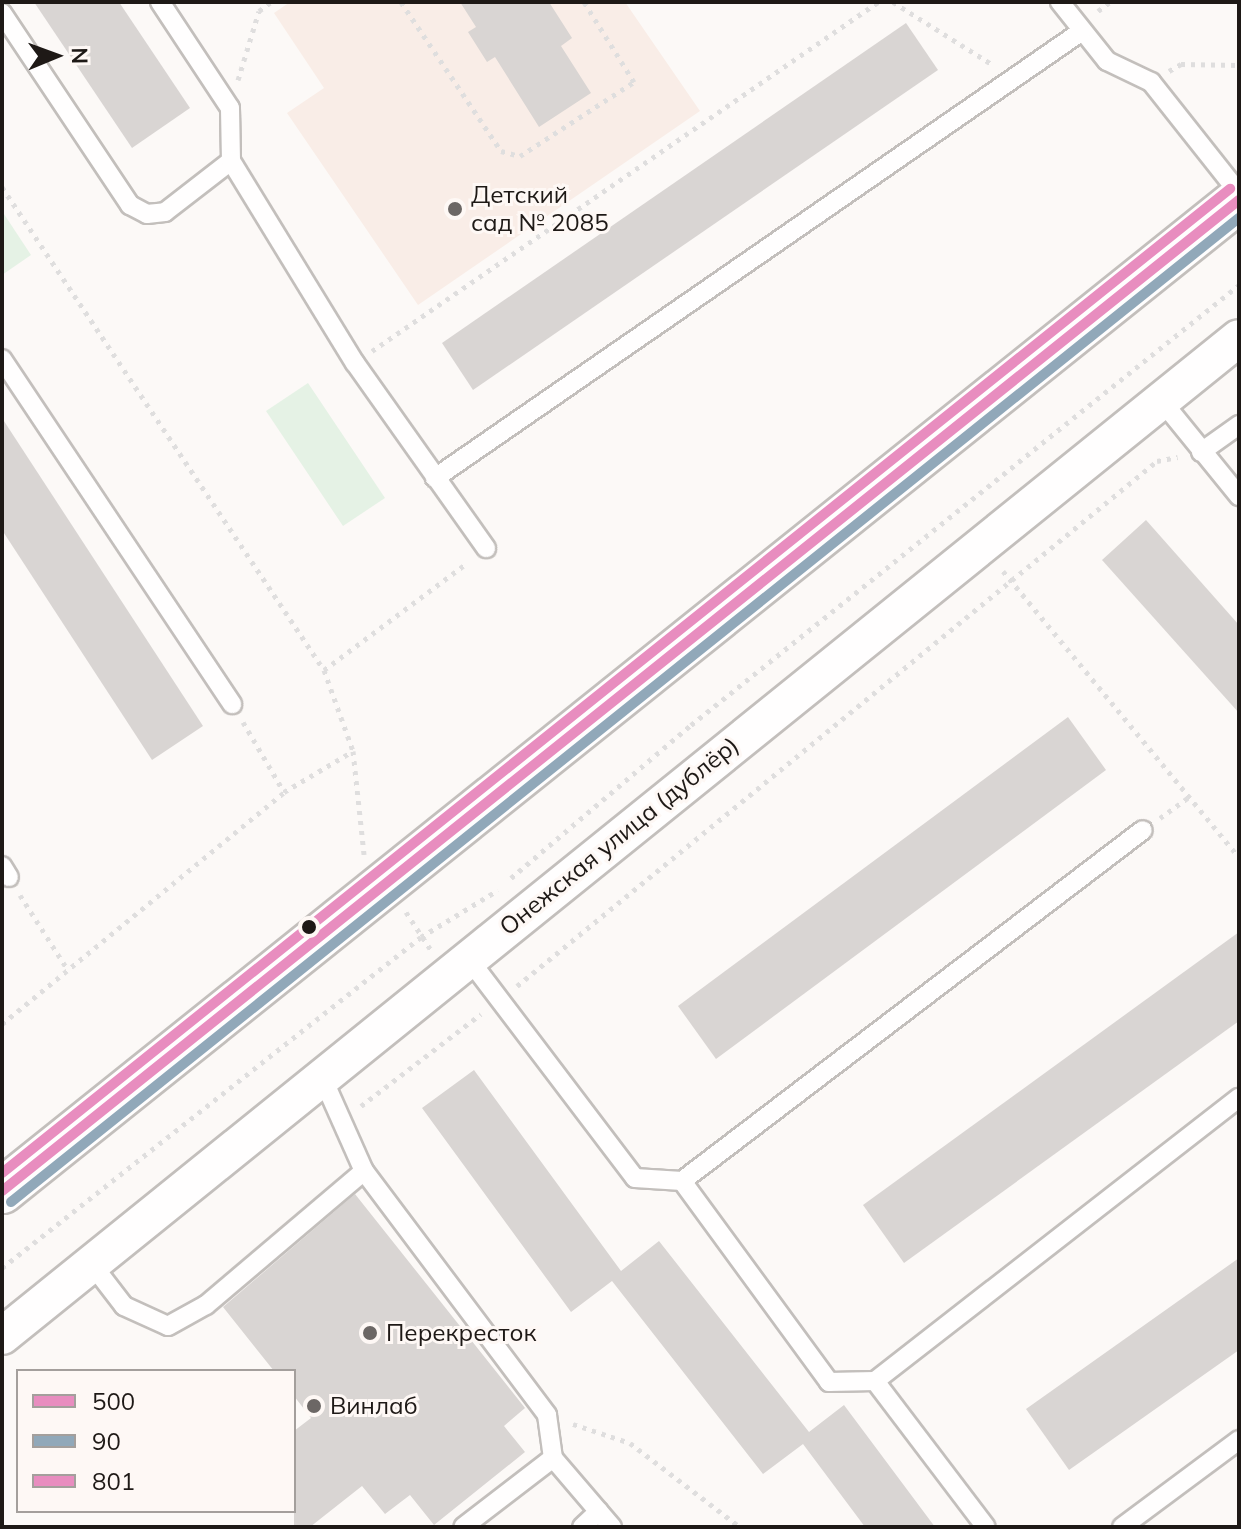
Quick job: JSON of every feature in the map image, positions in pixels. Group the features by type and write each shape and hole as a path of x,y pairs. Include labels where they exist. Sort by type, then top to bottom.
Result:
{"main road":[{"path":"2,1191 1239,200"}],"street":[{"name":"Онежская улица (дублёр)","path":"2,1336 1239,338"}],"lane":[{"path":"160,2 230,108 231,161 355,363 486,548"},
{"path":"1060,2 1107,61 1151,82 1239,193"},
{"path":"2,13 130,205 165,212 231,161"},
{"path":"435,478 1017,81 1082,31"},
{"path":"2,359 232,704"},
{"path":"1161,400 1239,496"},
{"path":"1201,452 1239,425"},
{"path":"468,958 635,1178 682,1181 1143,830"},
{"path":"323,1079 364,1171 547,1415 553,1458 612,1527"},
{"path":"682,1181 829,1382 875,1381 1239,1098"},
{"path":"91,1263 124,1306 168,1326 206,1305 364,1171"},
{"path":"875,1381 986,1527"},
{"path":"1122,1527 1239,1440"},
{"path":"463,1527 553,1458"},
{"path":"582,1527 599,1511"}],"path":[{"path":"230,108 259,11 271,2"},
{"path":"401,2 501,151 520,156 634,82 584,2"},
{"path":"355,363 878,2"},
{"path":"893,2 1017,81"},
{"path":"1151,82 1181,64 1239,65"},
{"path":"2,187 324,670 353,751 359,847 366,857"},
{"path":"2,1268 421,937 499,889 691,725 1239,285"},
{"path":"342,1121 499,1000 1157,461 1201,452"},
{"path":"982,545 1239,857"},
{"path":"324,670 486,548"},
{"path":"232,704 284,792"},
{"path":"2,1024 284,792 353,751"},
{"path":"1143,830 1190,796"},
{"path":"6,872 68,970"},
{"path":"547,1415 630,1443 740,1527"}],"shaded area":[{"name":"Детский сад № 2085","path":"290,2 625,2 700,111 418,305 287,113 324,88 274,13"}],"green space":[{"path":"2,211 31,255 2,275"},
{"path":"308,383 385,498 343,526 266,411"}],"building":[{"path":"34,2 119,2 190,108 132,148"},
{"path":"460,2 549,2 572,38 561,46 591,93 539,127 495,57 487,62 468,32 476,27"},
{"path":"906,23 938,70 473,390 442,343"},
{"path":"2,418 203,726 152,760 2,530"},
{"path":"1146,520 1239,625 1239,713 1102,560"},
{"path":"1068,717 1106,770 716,1059 678,1006"},
{"path":"1239,932 1239,1021 904,1263 863,1205"},
{"path":"474,1070 621,1271 659,1241 809,1432 844,1405 935,1527 865,1527 803,1444 763,1474 612,1281 571,1312 422,1108"},
{"path":"355,1194 525,1408 504,1426 525,1452 434,1525 410,1495 385,1514 362,1486 310,1527 294,1527 296,1429 311,1418 296,1399 296,1369 272,1369 223,1307"},
{"path":"1239,1258 1239,1350 1069,1470 1026,1409"}],"transit line":[{"name":"801","path":"2,1173 1230,189"},
{"name":"500","path":"2,1191 1239,200"},
{"name":"90","path":"11,1202 1239,218"}],"place":[{"name":"Детский сад № 2085","path":"455,209"},
{"name":"Перекресток","path":"370,1333"},
{"name":"Винлаб","path":"314,1406"}]}
